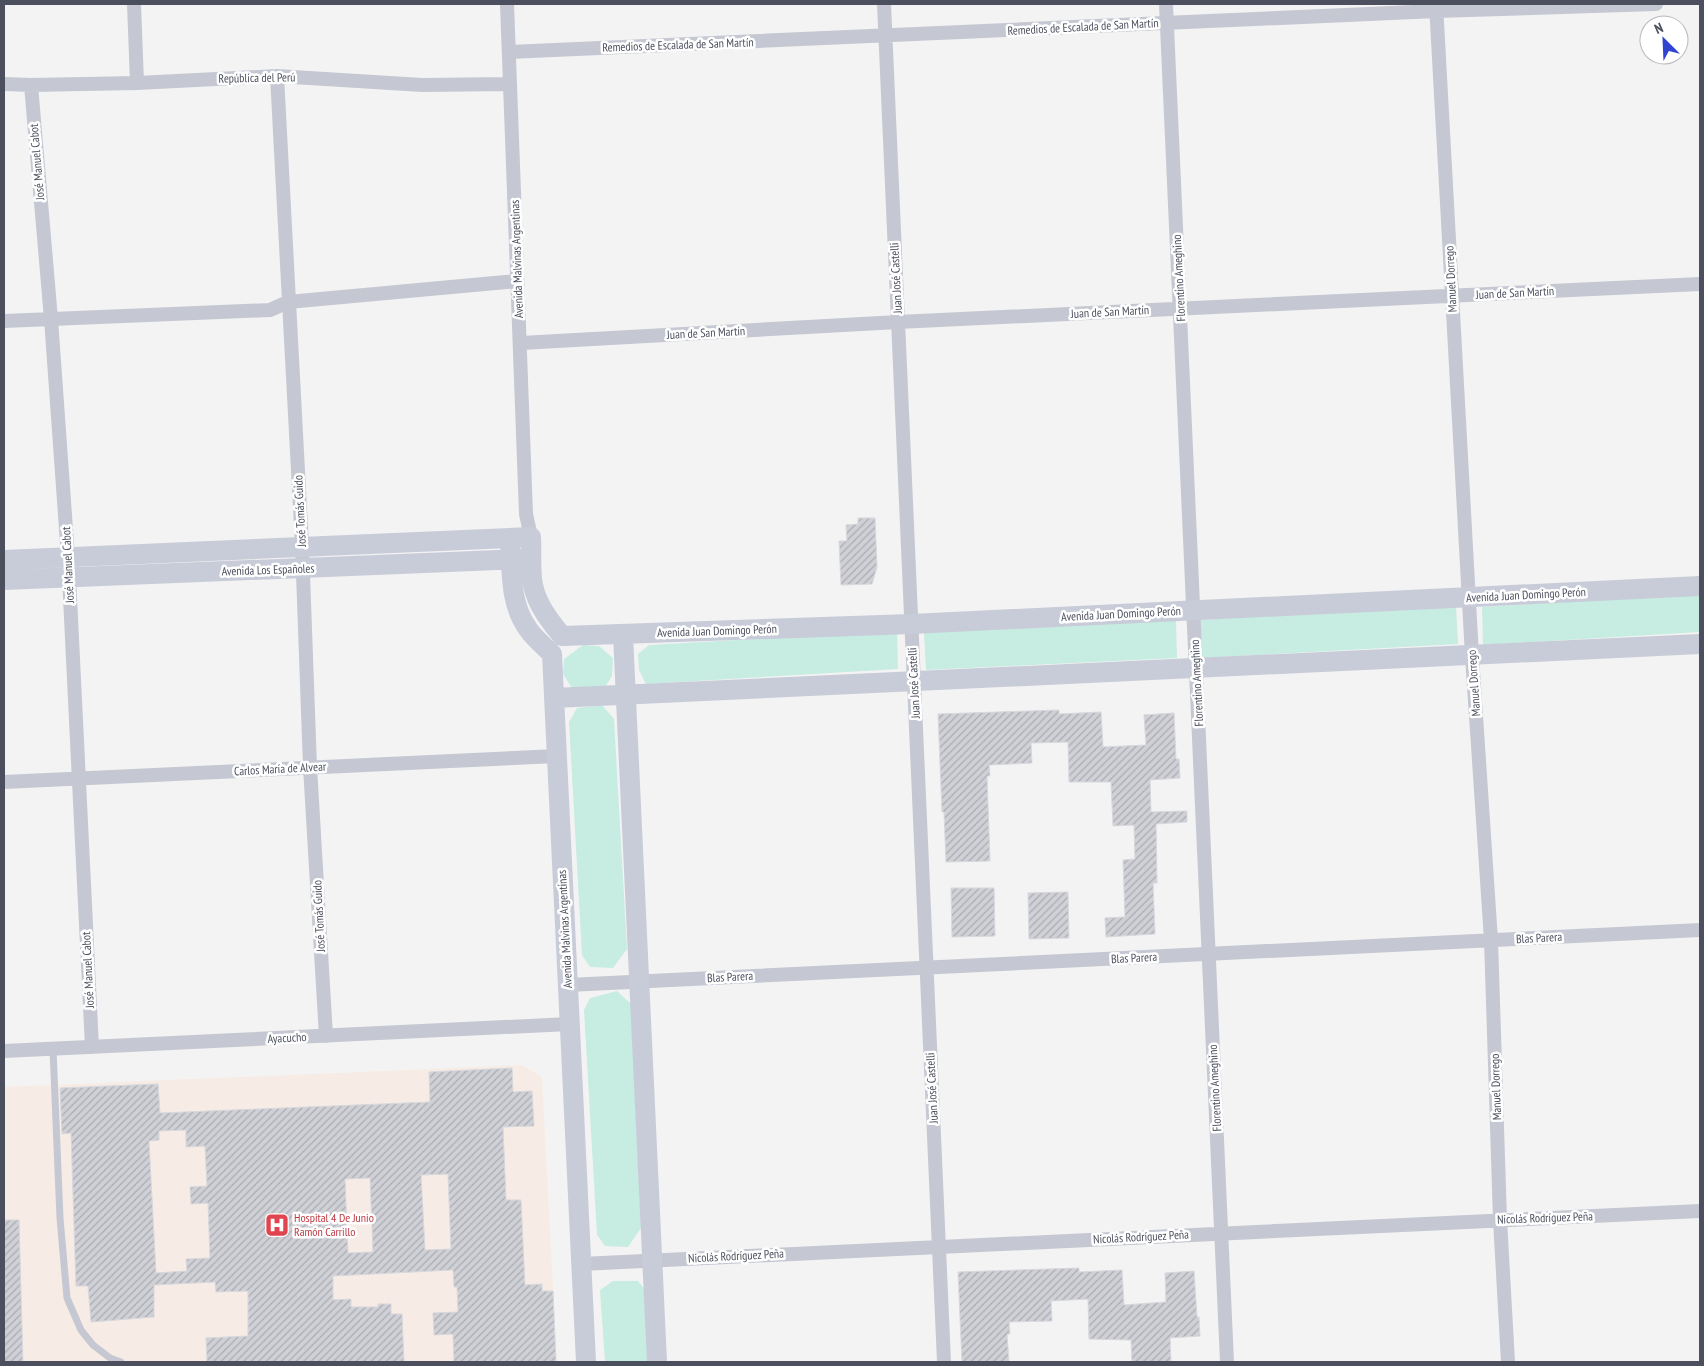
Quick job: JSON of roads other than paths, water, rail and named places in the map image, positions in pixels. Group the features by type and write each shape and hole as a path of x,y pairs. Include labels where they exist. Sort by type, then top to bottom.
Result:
{"main road":[{"name":"Avenida Los Españoles","path":"4,560 302,546 531,538"},
{"name":"Avenida Malvinas Argentinas","path":"531,538 533,585 548,620 562,636"},
{"path":"510,539 513,591 518,612 528,629 552,654 562,636"},
{"name":"Avenida Los Españoles","path":"4,580 532,558"},
{"name":"Avenida Juan Domingo Perón","path":"562,636 911,624 1700,586"},
{"path":"623,635 657,1362"},
{"path":"554,698 1700,644"},
{"name":"Avenida Malvinas Argentinas","path":"552,654 586,1362"}],"street":[{"path":"134,4 137,83"},
{"name":"Avenida Malvinas Argentinas","path":"507,4 526,514 531,538"},
{"name":"Juan José Castelli","path":"884,4 944,1362"},
{"name":"Florentino Ameghino","path":"1166,4 1227,1362"},
{"name":"Remedios de Escalada de San Martín","path":"509,52 1167,23 1436,7 1656,4"},
{"name":"Manuel Dorrego","path":"1436,7 1472,656 1491,940 1500,1220 1508,1362"},
{"name":"República del Perú","path":"4,84 137,83 277,76 422,85 510,84"},
{"name":"José Tomás Guido","path":"277,76 302,546 310,767 326,1036"},
{"name":"José Manuel Cabot","path":"31,85 70,577 92,1047"},
{"path":"4,321 270,310 288,302 517,281"},
{"name":"Juan de San Martín","path":"521,343 898,322 1700,284"},
{"path":"510,539 526,514"},
{"name":"Carlos María de Alvear","path":"4,782 557,756"},
{"name":"Blas Parera","path":"568,985 1700,930"},
{"name":"Ayacucho","path":"4,1051 570,1024"},
{"name":"Nicolás Rodríguez Peña","path":"581,1264 1700,1211"}],"lane":[{"path":"53,1049 60,1218 67,1298 81,1330 93,1345 110,1358 121,1362"}],"place":[{"name":"Hospital 4 De Junio Ramón Carrillo","path":"277,1225"}]}
